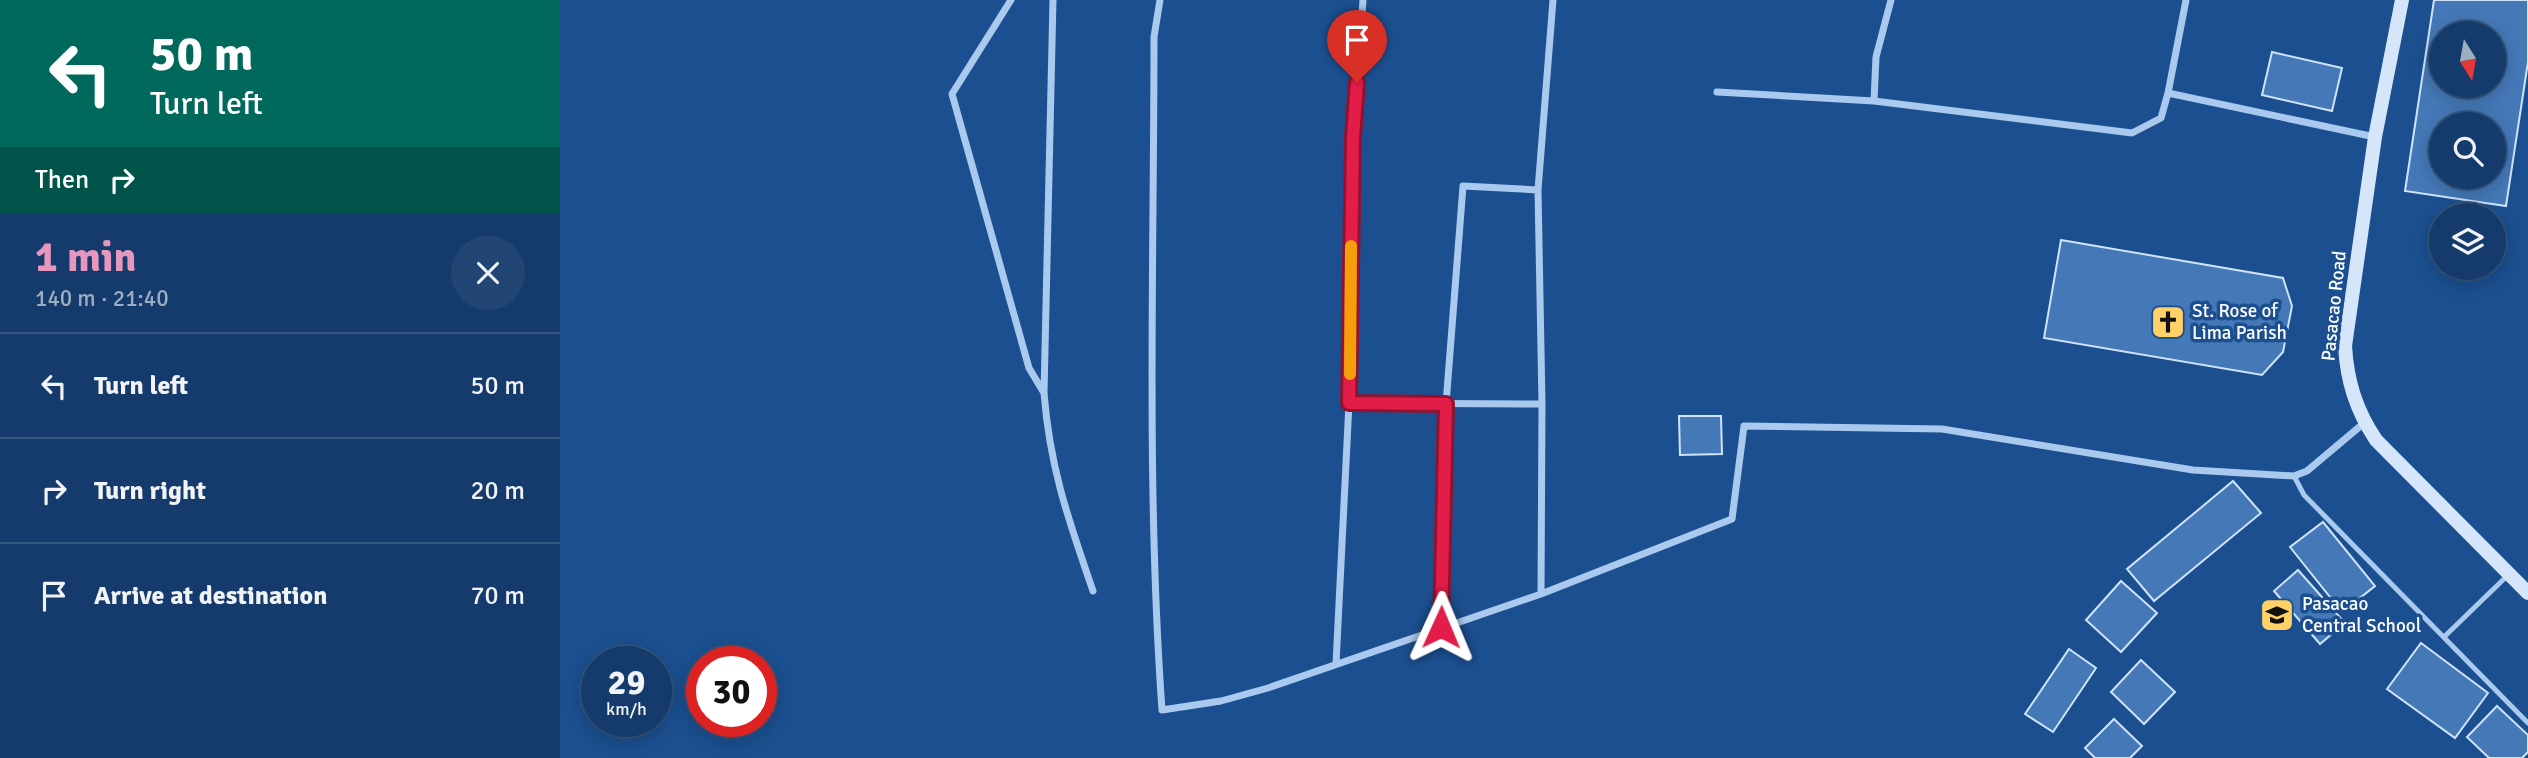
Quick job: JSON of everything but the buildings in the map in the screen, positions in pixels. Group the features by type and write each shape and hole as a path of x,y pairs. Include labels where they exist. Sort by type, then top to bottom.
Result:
{"main road":[{"name":"Pasacao Road","path":"2402,0 2375,137 2345,346 2347,377 2364,423 2404,472 2528,593"}],"street":[{"path":"1011,0 951,94 1029,368 1044,393"},
{"path":"1053,0 1053,115 1044,393 1048,438 1058,488 1093,592"},
{"path":"1160,0 1154,37 1152,479 1154,601 1161,710 1221,701 1336,664 1541,594 1731,519 1744,426 1942,429 2193,470 2294,476 2307,471 2364,423"},
{"path":"1336,664 1349,403 1353,137 1363,0"},
{"path":"1541,594 1542,404 1538,190 1553,0"},
{"path":"1874,101 1876,58 1891,0"},
{"path":"1717,92 1874,101 2132,133 2161,118 2186,0"},
{"path":"2168,93 2375,137"},
{"path":"1441,627 1446,404 1463,186 1538,190"},
{"path":"1349,403 1542,404"}],"lane":[{"path":"2294,476 2304,495 2528,723"},
{"path":"2444,637 2509,574"}],"slow traffic":[{"path":"1350,374 1351,246"}],"place":[{"name":"St. Rose of Lima Parish","path":"2168,322"},
{"name":"Pasacao Central School","path":"2277,615"}],"route":[{"path":"1357,82 1353,137 1349,403 1446,404 1441,627"}]}
